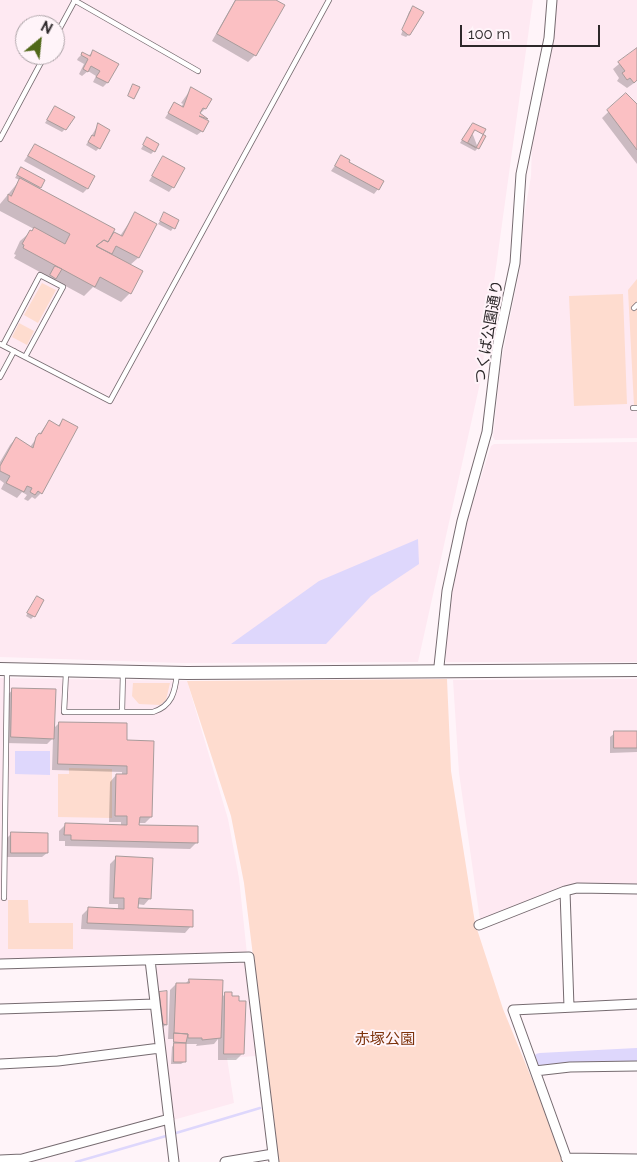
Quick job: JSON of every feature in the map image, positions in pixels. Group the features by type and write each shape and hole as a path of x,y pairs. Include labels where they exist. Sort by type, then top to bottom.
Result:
{"street":[{"name":"つくば公園通り","path":"439,666 447,591 462,521 487,432 497,348 514,264 521,174 549,38 552,0"},
{"path":"4,669 177,673 637,670"},
{"path":"479,925 577,888 637,889"},
{"path":"565,891 568,1007"},
{"path":"0,964 249,957 273,1158 225,1162"},
{"path":"150,960 174,1162"},
{"path":"0,1009 155,1004"},
{"path":"637,1004 513,1010 567,1160 637,1159"},
{"path":"0,1064 58,1061 160,1048"},
{"path":"535,1071 570,1067 637,1066"},
{"path":"0,1160 22,1159 169,1119"}],"lane":[{"path":"65,18 75,0 198,71"},
{"path":"25,357 63,288 40,275 1,344 25,357 110,401 329,0"},
{"path":"0,139 40,65"},
{"path":"0,377 14,351"},
{"path":"4,669 4,898"},
{"path":"66,670 64,712 153,712 162,709 170,702 174,694 177,673"},
{"path":"122,672 122,712"}],"shaded area":[{"path":"0,0 533,0 480,383 418,662 181,663 0,657"},
{"path":"555,0 637,0 637,438 495,440 493,437 501,363 520,268 522,228 531,176 532,145 552,39"},
{"path":"637,442 637,662 446,662 444,633 451,592 467,521 491,446 494,444"},
{"path":"418,539 419,564 371,596 326,644 231,644 319,581"},
{"path":"0,678 187,681 228,819 239,878 247,954 0,959"},
{"path":"637,679 637,884 577,884 480,920 459,773 453,680"},
{"path":"15,751 50,751 50,775 15,774"},
{"path":"246,963 256,1056 227,1058 234,1103 173,1120 155,969 159,965"}],"green space":[{"path":"637,279 637,406 634,406 628,290"},
{"path":"42,283 56,290 38,323 24,315"},
{"path":"623,294 627,404 574,406 569,296"},
{"path":"19,323 34,331 27,345 12,337"},
{"name":"赤塚公園","path":"447,679 451,771 475,923 503,1009 566,1162 274,1162 268,1077 244,883 231,816 187,681"},
{"path":"133,683 170,683 166,700 160,705 139,704 132,696"},
{"path":"69,768 112,769 112,818 58,817 58,774 69,774"},
{"path":"8,900 28,900 29,923 73,923 73,949 8,949"}],"building":[{"path":"236,0 276,0 285,5 256,56 217,34"},
{"path":"413,6 424,12 410,35 408,35 402,30"},
{"path":"637,48 637,80 634,83 630,78 627,80 622,73 625,71 618,62"},
{"path":"93,50 119,64 108,83 96,77 100,71 91,66 88,72 83,69 88,59 81,55 82,52 90,56"},
{"path":"133,84 140,87 134,99 128,96"},
{"path":"191,87 212,99 206,109 203,108 200,113 208,119 199,116 209,121 203,132 168,113 174,102 183,107"},
{"path":"626,93 637,104 637,150 607,110"},
{"path":"55,106 75,117 66,130 47,120"},
{"path":"98,123 110,130 100,149 88,142 92,135 94,136"},
{"path":"473,123 486,129 476,148 462,140"},
{"path":"475,130 486,136 479,149 468,143"},
{"path":"147,137 159,144 155,152 143,145"},
{"path":"35,144 95,176 88,189 28,156"},
{"path":"341,155 350,160 349,162 384,181 379,190 335,166"},
{"path":"163,156 185,168 174,188 152,176"},
{"path":"21,167 45,180 41,188 17,175"},
{"path":"20,178 115,229 108,242 104,240 96,246 143,271 131,294 100,277 95,287 23,248 24,245 22,244 30,230 32,231 34,227 65,244 70,234 8,201 8,194 11,196"},
{"path":"135,212 157,224 139,258 116,246 112,254 96,246 104,240 108,242 114,232 122,236"},
{"path":"164,212 179,220 175,229 160,221"},
{"path":"55,266 62,269 56,279 50,275"},
{"path":"63,419 78,427 42,494 38,491 35,495 30,492 32,488 27,486 24,492 6,483 10,476 0,471 0,466 16,437 33,448 36,437 39,433 41,434 49,420 59,426"},
{"path":"37,596 44,600 35,617 27,613"},
{"path":"12,688 56,689 54,739 11,737"},
{"path":"59,722 127,723 127,740 154,741 152,817 140,817 139,825 198,826 198,843 71,840 71,835 64,835 65,823 127,825 127,816 115,816 116,774 127,774 127,766 58,764"},
{"path":"614,731 637,731 637,748 614,748"},
{"path":"11,832 48,833 48,853 11,853"},
{"path":"116,856 153,858 151,899 139,898 138,908 193,910 193,927 87,923 88,907 124,909 124,898 114,898"},
{"path":"189,979 223,980 221,1038 202,1040 202,1038 188,1038 188,1034 174,1033 176,983 189,983"},
{"path":"167,991 167,1025 163,1024 159,992"},
{"path":"225,992 232,992 232,996 239,996 239,1001 246,1001 244,1054 224,1054"},
{"path":"174,1033 188,1034 186,1043 174,1042"},
{"path":"174,1043 186,1043 186,1062 174,1062"}],"waterway":[{"path":"540,1061 637,1056"},
{"path":"176,1133 260,1108"},
{"path":"76,1162 166,1136"}]}
